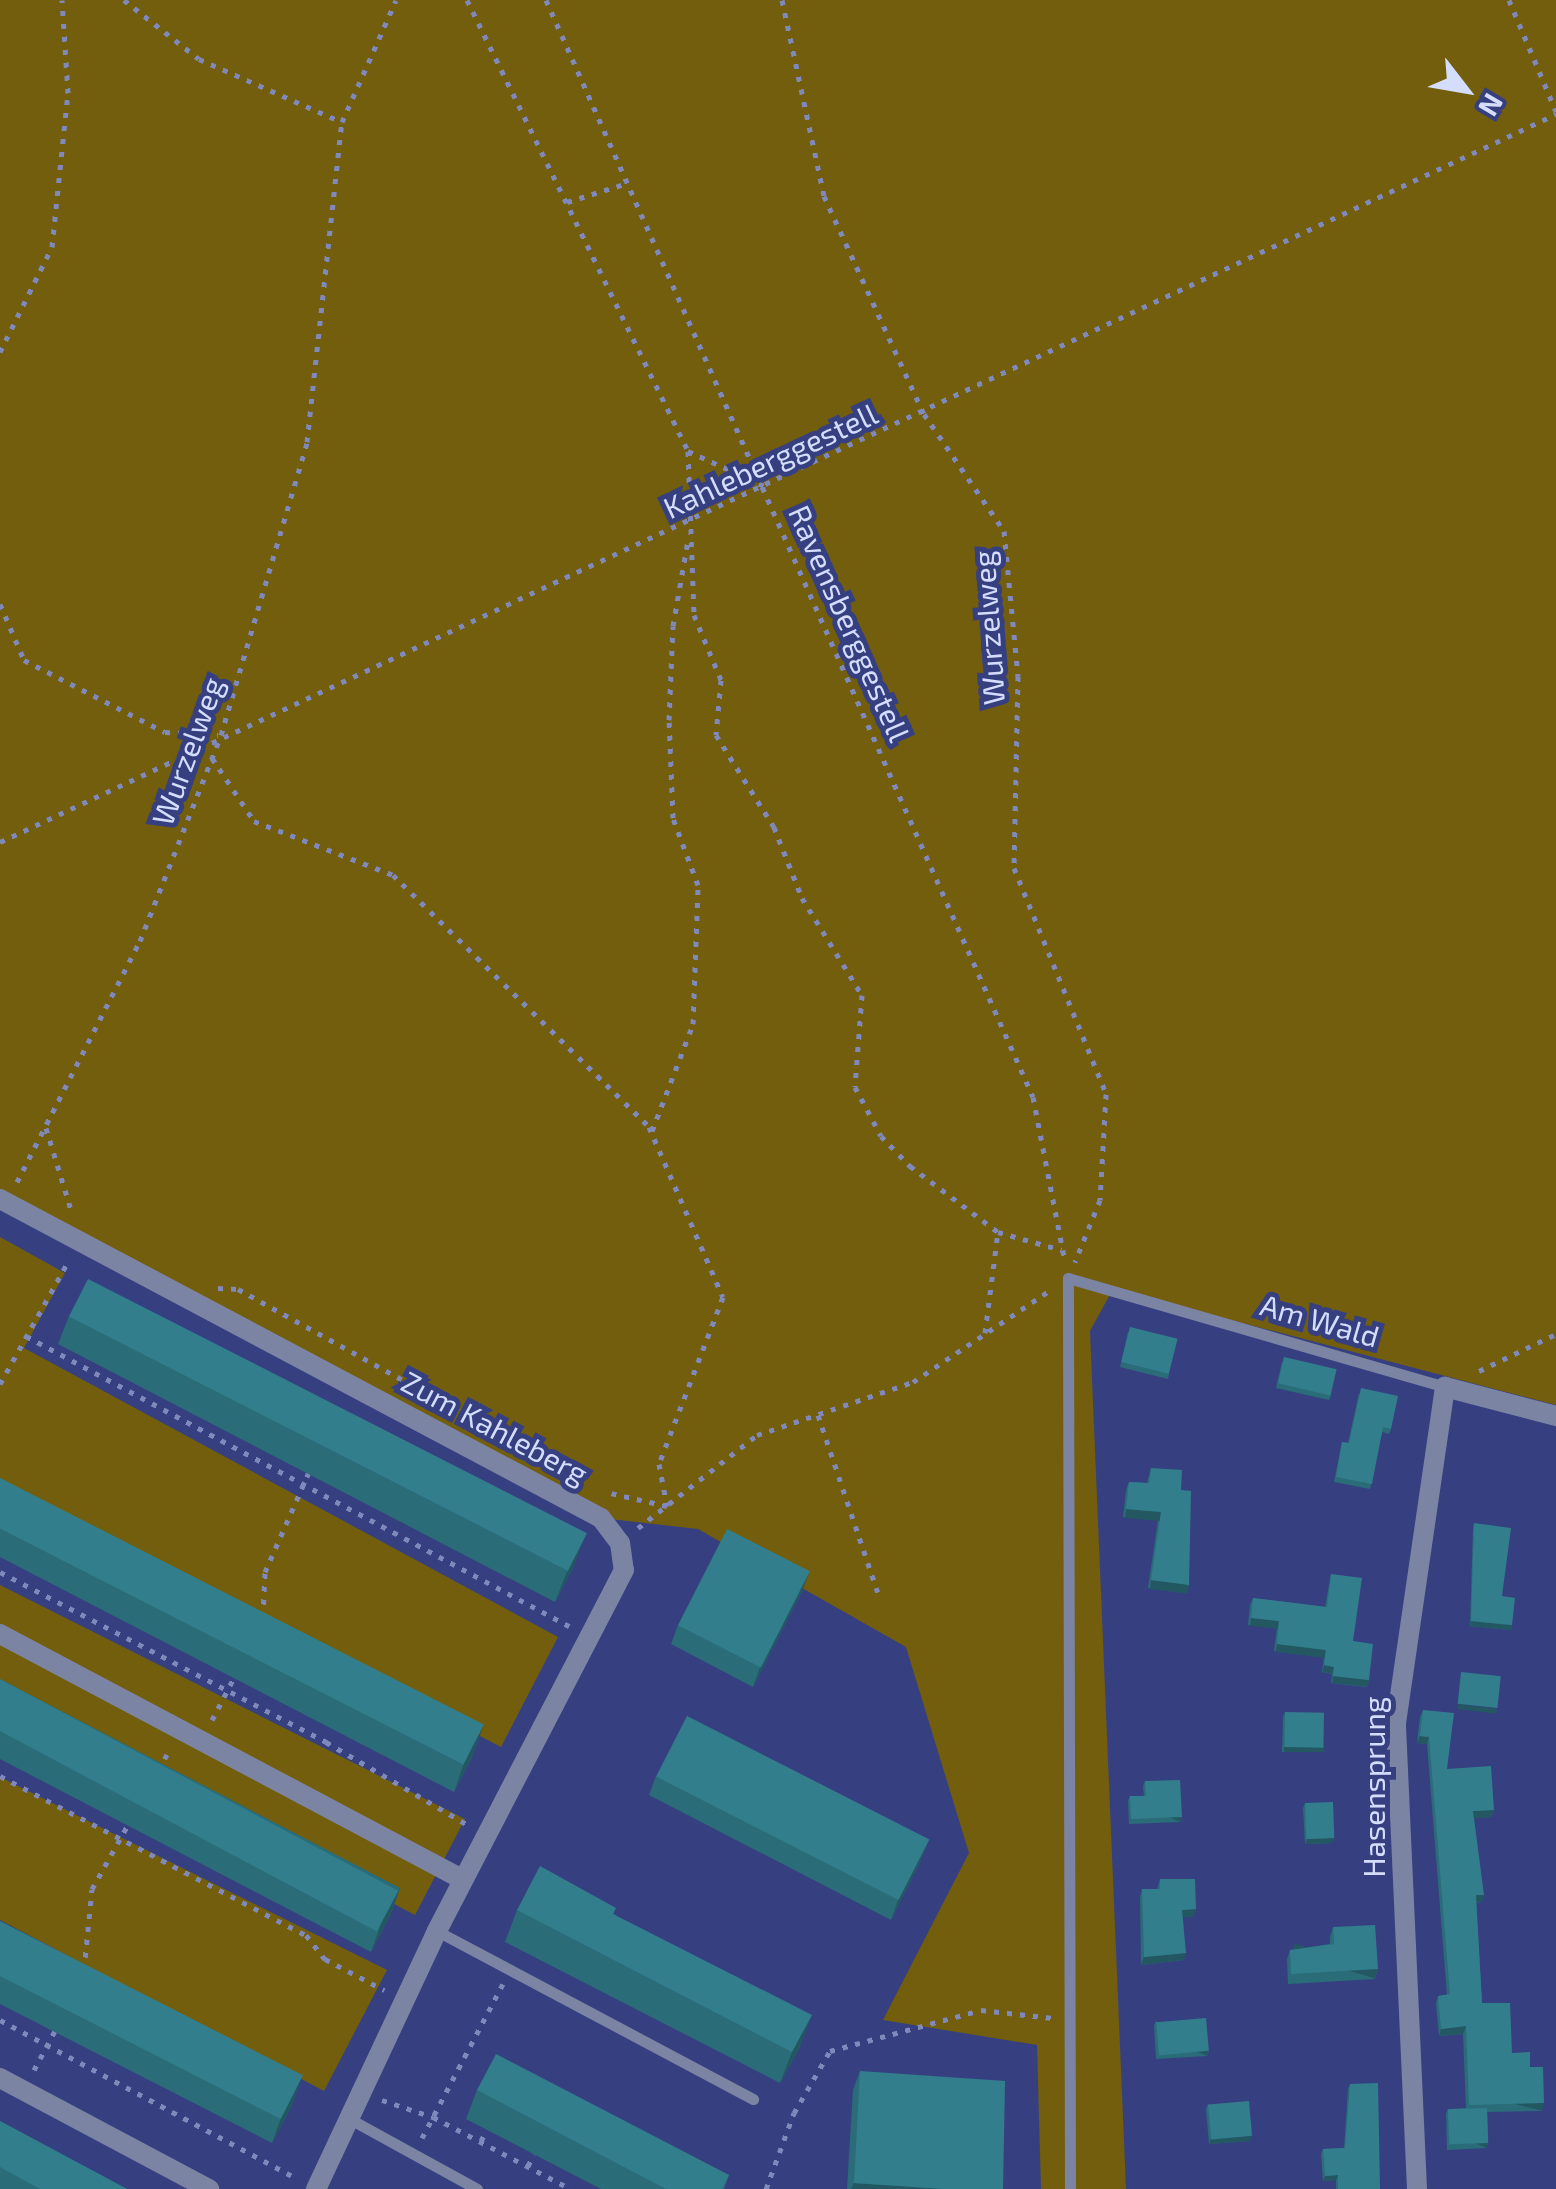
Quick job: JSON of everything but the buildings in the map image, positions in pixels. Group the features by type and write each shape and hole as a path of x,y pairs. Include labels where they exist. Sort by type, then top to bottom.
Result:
{"street":[{"name":"Zum Kahleberg","path":"3,1201 601,1518 620,1543"},
{"name":"Am Wald","path":"1444,1388 1556,1416"},
{"name":"Hasensprung","path":"1417,2189 1396,1723 1444,1388"},
{"path":"316,2189 462,1879 624,1570 620,1543"},
{"path":"0,1634 462,1879"},
{"path":"0,2078 208,2189"}],"lane":[{"name":"Am Wald","path":"1068,1278 1444,1388"},
{"path":"1068,1278 1070,2189"},
{"path":"437,1931 753,2098"},
{"path":"348,2118 477,2189"}],"path":[{"path":"0,352 52,247 68,93 62,0"},
{"path":"124,0 199,60 342,122"},
{"name":"Wurzelweg","path":"3,1201 46,1126 140,941 221,736 306,442 342,122 396,0"},
{"path":"467,0 688,451 694,615 721,680 716,735 774,827 802,898 862,995 854,1087 881,1136 910,1166 998,1232 1062,1250"},
{"name":"Ravensberggestell","path":"546,0 766,488 1033,1097 1068,1278"},
{"name":"Wurzelweg","path":"782,0 824,196 924,414 1004,530 1018,676 1014,868 1106,1094 1100,1200 1068,1278"},
{"path":"1510,0 1556,113"},
{"name":"Kahleberggestell","path":"0,842 221,736 924,414 1556,113"},
{"path":"566,202 628,183"},
{"path":"688,451 766,488"},
{"path":"651,1134 693,1024 698,885 674,818 669,720 673,626 690,522"},
{"path":"0,604 24,660 166,732 221,736"},
{"path":"212,758 254,820 392,875 651,1134 723,1297 660,1464 667,1506"},
{"path":"0,1384 80,1239 46,1126"},
{"path":"984,1334 998,1232"},
{"path":"620,1543 756,1435 913,1382 1068,1278"},
{"path":"165,1284 238,1290 607,1492 667,1506"},
{"path":"1444,1388 1556,1334"},
{"path":"26,1336 589,1637"},
{"path":"818,1414 879,1596"},
{"path":"262,1626 266,1572 312,1465"},
{"path":"0,1572 486,1834"},
{"path":"201,1740 238,1670"},
{"path":"152,1781 181,1730"},
{"path":"0,1776 306,1935 325,1959 404,2000"},
{"path":"84,1976 92,1889 132,1817"},
{"path":"414,2154 511,1970"},
{"path":"766,2189 794,2113 830,2051 981,2010 1068,2020"},
{"path":"0,2020 316,2189"},
{"path":"24,2090 59,2022"},
{"path":"360,2092 434,2117 571,2189"},
{"path":"480,2142 487,2129"},
{"path":"528,2166 534,2154"}],"shaded area":[{"path":"0,0 1556,0 1556,1405 1113,1289 1090,1331 1126,2189 1041,2189 1037,2045 883,2020 969,1853 906,1647 698,1529 601,1518 0,1199"},
{"path":"0,1237 65,1273 24,1348 558,1637 501,1747 0,1486"},
{"path":"0,1585 465,1819 415,1915 0,1697"},
{"path":"0,1777 387,1970 324,2091 0,1920"}]}
